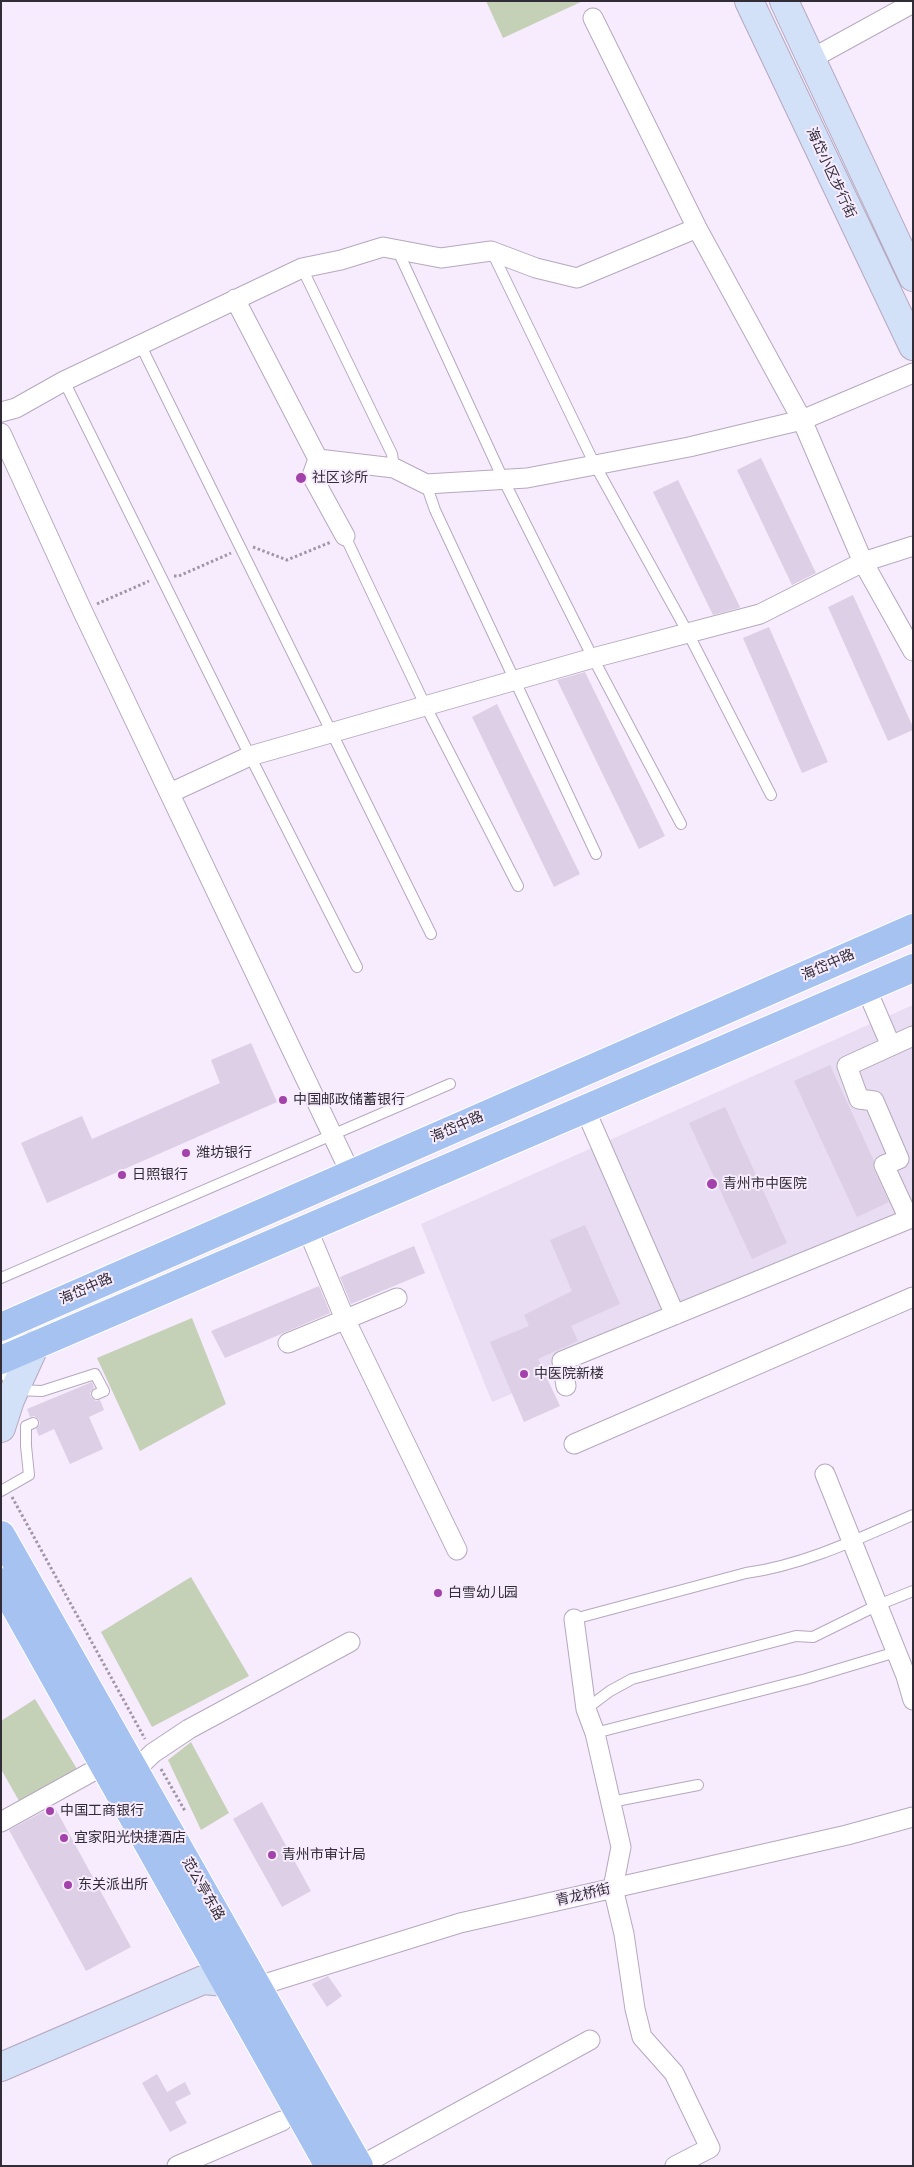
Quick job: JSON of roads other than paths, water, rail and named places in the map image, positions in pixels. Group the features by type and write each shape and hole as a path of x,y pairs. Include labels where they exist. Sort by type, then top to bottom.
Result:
{"main road":[{"name":"海岱中路","path":"8,1321 351,1174 913,928"},
{"path":"1,1360 913,968"},
{"name":"范公亭东路","path":"1,1535 144,1762 258,1986 360,2166"},
{"name":"范公亭东路","path":"1,1582 329,2166"}],"street":[{"name":"海岱小区步行街","path":"749,1 913,346"},
{"path":"784,1 913,277"},
{"path":"811,59 913,2"},
{"path":"592,18 697,228 802,420 863,562 913,651"},
{"path":"1,412 16,408 64,381 302,268 341,260 383,246 441,258 491,250 536,268 577,278 697,228"},
{"path":"235,299 318,459 312,476 345,536"},
{"path":"318,459 394,468 426,484 527,478 689,447 802,420 913,373"},
{"path":"1,433 82,610 351,1174"},
{"path":"170,793 250,756 425,705 760,614 863,562 913,546"},
{"path":"866,988 891,1046"},
{"path":"566,1386 562,1361 909,1220 884,1166 899,1158 874,1101 859,1099 847,1066 913,1036"},
{"path":"585,1109 675,1315"},
{"path":"307,1228 345,1320 457,1550"},
{"path":"574,1444 913,1297"},
{"path":"288,1343 397,1298"},
{"path":"1,1428 10,1400 8,1379 35,1345"},
{"path":"825,1474 896,1652 909,1675 913,1700"},
{"path":"574,1619 586,1709 594,1733 621,1847 613,1888 624,1934 635,2009 642,2036 674,2073 710,2148 675,2166"},
{"path":"144,1762 189,1729 350,1642"},
{"path":"1,1822 104,1765"},
{"name":"青龙桥街","path":"258,1986 460,1923 847,1835 913,1817"},
{"path":"1,2067 203,1980 258,1986"},
{"path":"360,2166 590,2040"},
{"path":"178,2166 282,2121"}],"lane":[{"path":"397,249 503,479 681,824"},
{"path":"491,250 595,465 688,633 771,795"},
{"path":"302,268 392,454 394,468"},
{"path":"140,344 431,934"},
{"path":"64,381 357,967"},
{"path":"426,484 435,510 596,854"},
{"path":"345,536 425,705 518,886"},
{"path":"1,1278 450,1084"},
{"path":"8,1379 42,1391 95,1374 104,1391 97,1394"},
{"path":"4,1490 28,1475 26,1426 33,1423"},
{"path":"574,1619 746,1573 770,1570 852,1541 913,1515"},
{"path":"586,1709 610,1691 632,1679 796,1636 813,1637 878,1605 913,1591"},
{"path":"594,1733 806,1679 896,1652"},
{"path":"611,1802 698,1785"}],"place":[{"name":"社区诊所","path":"301,478"},
{"name":"中国邮政储蓄银行","path":"283,1100"},
{"name":"潍坊银行","path":"186,1153"},
{"name":"日照银行","path":"122,1175"},
{"name":"青州市中医院","path":"712,1184"},
{"name":"中医院新楼","path":"524,1374"},
{"name":"白雪幼儿园","path":"438,1593"},
{"name":"中国工商银行","path":"50,1811"},
{"name":"宜家阳光快捷酒店","path":"64,1838"},
{"name":"青州市审计局","path":"272,1855"},
{"name":"东关派出所","path":"68,1885"}]}
